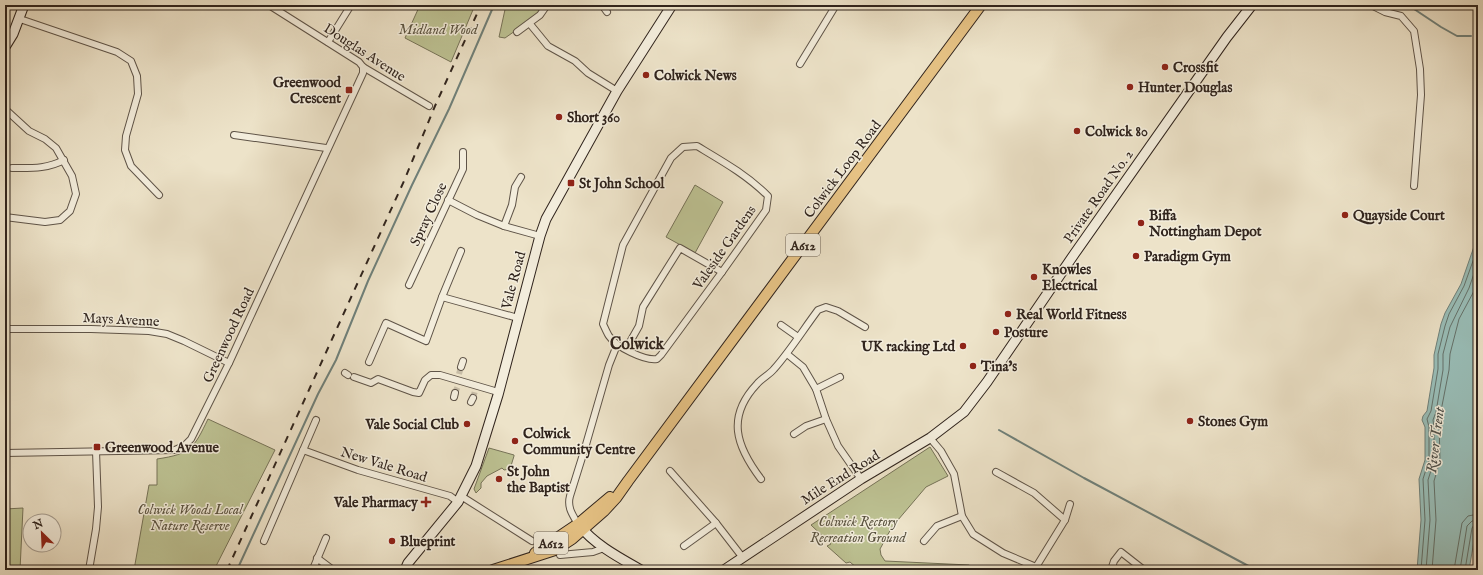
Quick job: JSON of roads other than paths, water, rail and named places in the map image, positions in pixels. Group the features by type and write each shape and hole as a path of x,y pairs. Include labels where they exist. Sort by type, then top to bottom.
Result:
{"main road":[{"name":"Colwick Loop Road","path":"581,527 608,507 616,498 981,5"},
{"name":"A612","path":"493,570 520,564 555,550 581,527"}],"street":[{"path":"5,47 20,19 24,5"},
{"name":"Douglas Avenue","path":"269,5 362,64 364,67 428,106"},
{"path":"328,42 351,5"},
{"path":"517,32 530,24 548,5"},
{"path":"602,5 607,12"},
{"name":"Vale Road","path":"405,570 408,563 459,499 469,482 482,449 540,236 552,208 617,91 672,5"},
{"path":"800,64 836,5"},
{"name":"Private Road No. 2","path":"969,405 987,382 1227,37 1252,5"},
{"path":"1371,5 1385,12 1401,16 1414,31 1420,69 1421,95 1414,186"},
{"path":"20,19 117,52 131,61 137,76 138,94 126,136 125,150 131,166 159,195"},
{"path":"530,24 548,46 575,61 588,73 617,91"},
{"name":"Greenwood Road","path":"5,454 176,450 184,446 194,433 229,362 364,67"},
{"path":"5,109 29,131 45,138 56,148 72,176 76,194 70,211 60,220 45,222 5,217"},
{"path":"234,135 326,148"},
{"name":"Valeside Gardens","path":"697,146 738,171 757,185 768,196 766,210 722,272 657,359 648,360 617,345 609,337 603,324 623,245 671,158 683,147 697,146"},
{"name":"Spray Close","path":"409,285 462,169 463,152"},
{"path":"12,168 53,166 64,160"},
{"path":"504,226 512,205 515,187 521,177"},
{"path":"448,200 477,215 504,226 540,236"},
{"path":"626,349 639,326 643,307 680,248 722,272"},
{"path":"369,362 386,323 426,341 461,251"},
{"path":"442,297 518,318"},
{"path":"761,479 748,462 739,439 738,415 744,400 758,383 771,373 787,354 818,310 826,307 838,311 864,327"},
{"path":"781,325 798,337"},
{"name":"Mays Avenue","path":"5,329 149,331 167,334 229,362"},
{"path":"617,345 609,365 586,448 568,503 569,509 581,527 604,548 642,570"},
{"path":"787,354 803,367 816,388 826,418 838,446 861,479"},
{"path":"349,375 371,384 378,379 419,393 425,380 431,375 440,375 458,380 474,394 498,392"},
{"path":"816,388 840,377"},
{"name":"Mile End Road","path":"724,570 861,479 930,438 959,416 969,405"},
{"path":"794,434 806,426 826,418"},
{"path":"264,541 316,420"},
{"path":"930,438 945,458 954,474 962,516 973,534 1003,553 1038,568 1065,520 1070,504"},
{"name":"New Vale Road","path":"303,450 358,470 459,499 532,541"},
{"path":"89,570 98,507 96,451"},
{"path":"670,471 673,479 716,524 743,558"},
{"path":"996,472 1034,493 1065,520"},
{"path":"924,541 937,526 962,516"},
{"path":"684,546 692,536 716,524"},
{"path":"313,569 326,538"},
{"path":"560,555 593,552 604,548"},
{"path":"1111,570 1114,561 1121,552 1144,570"},
{"path":"317,558 333,570"}],"water":[{"name":"River Trent","path":"1478,235 1478,517 1469,570 1417,570 1421,520 1419,479 1425,460 1425,427 1422,420 1427,411 1434,368 1434,355 1441,324 1445,313 1461,284"}],"waterway":[{"path":"237,570 318,394 336,360 368,281 449,109 494,5"},
{"path":"1408,5 1457,36 1471,36"},
{"path":"999,430 1084,478 1256,570"}],"tunnel":[{"path":"459,374 461,367"},
{"path":"455,393 458,386"},
{"path":"473,398 475,391"}],"railway":[{"path":"227,570 404,181 435,106 481,5"}],"place":[{"name":"Crossfit","path":"1165,67"},
{"name":"Colwick News","path":"646,75"},
{"name":"Hunter Douglas","path":"1130,87"},
{"name":"Greenwood Crescent","path":"349,90"},
{"name":"Short 360","path":"559,117"},
{"name":"Colwick 80","path":"1077,131"},
{"name":"St John School","path":"571,183"},
{"name":"Quayside Court","path":"1345,215"},
{"name":"Biffa Nottingham Depot","path":"1141,223"},
{"name":"Paradigm Gym","path":"1136,256"},
{"name":"Knowles Electrical","path":"1034,277"},
{"name":"Real World Fitness","path":"1008,314"},
{"name":"Posture","path":"996,332"},
{"name":"UK racking Ltd","path":"963,346"},
{"name":"Tina's","path":"973,366"},
{"name":"Stones Gym","path":"1190,421"},
{"name":"Vale Social Club","path":"467,424"},
{"name":"Colwick Community Centre","path":"515,441"},
{"name":"Greenwood Avenue","path":"97,447"},
{"name":"St John the Baptist","path":"499,479"},
{"name":"Vale Pharmacy","path":"426,502"},
{"name":"Blueprint","path":"392,541"}],"district":[{"name":"Colwick","path":"637,343"}],"park label":[{"name":"Midland Wood","path":"438,29"},
{"name":"Colwick Woods Local Nature Reserve","path":"190,518"},
{"name":"Colwick Rectory Recreation Ground","path":"858,530"}]}
